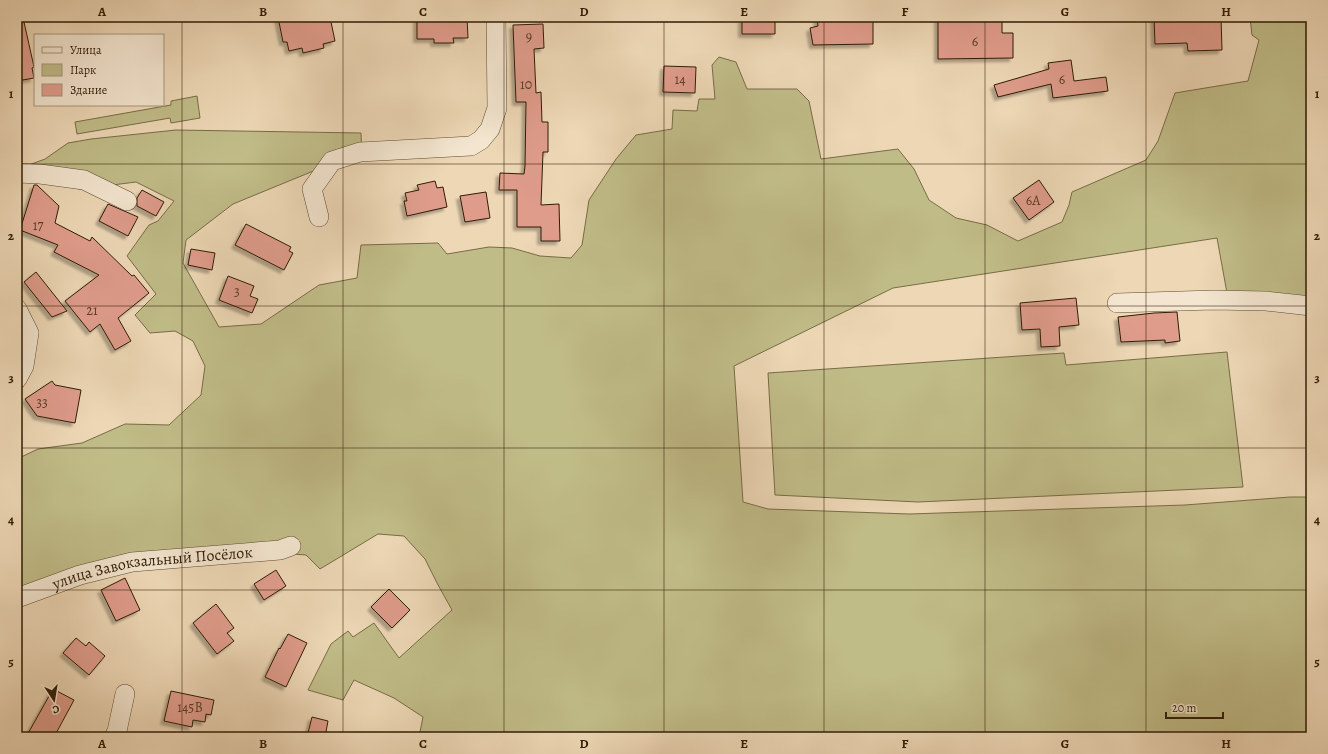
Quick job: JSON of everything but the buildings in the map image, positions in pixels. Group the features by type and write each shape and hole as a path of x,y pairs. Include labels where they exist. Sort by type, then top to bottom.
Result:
{"street":[{"path":"319,217 312,189 332,161 360,152 472,146 481,140 490,129 497,108 496,17"},
{"path":"17,173 40,174 84,180 127,201"},
{"path":"1117,303 1213,300 1266,301 1311,306"},
{"path":"17,309 28,333 24,366 17,379"},
{"name":"улица Завокзальный Посёлок","path":"17,598 80,575 132,562 280,550 291,546"},
{"path":"114,737 117,731 125,694"}],"green space":[{"path":"1250,17 1311,17 1311,299 1227,293 1217,238 893,288 734,366 743,502 768,509 909,514 1185,505 1290,497 1311,497 1311,737 419,737 423,717 394,698 354,680 343,700 308,690 331,644 348,631 353,637 374,623 399,658 452,610 425,559 404,536 378,534 320,569 306,555 293,554 291,546 17,589 17,459 38,449 82,443 125,424 169,425 201,395 205,366 193,341 175,331 150,333 135,315 156,294 127,256 149,225 158,221 174,201 136,182 80,189 30,178 29,165 45,159 68,143 91,139 176,130 361,133 362,160 311,172 233,204 186,240 183,263 219,327 261,324 319,285 357,278 361,245 438,243 447,254 489,247 512,248 540,256 571,258 582,245 589,200 616,159 636,135 672,129 673,110 697,111 699,99 715,99 712,65 719,57 736,62 747,89 797,89 809,101 821,159 898,149 914,169 929,200 956,218 987,225 1018,241 1062,222 1069,205 1072,192 1146,160 1158,141 1175,93 1248,81 1259,40 1252,35"},
{"path":"197,96 200,118 171,123 170,118 77,134 75,122 171,105 171,101"},
{"path":"1227,352 1243,487 918,502 775,495 768,373 1064,353 1066,365"}]}
